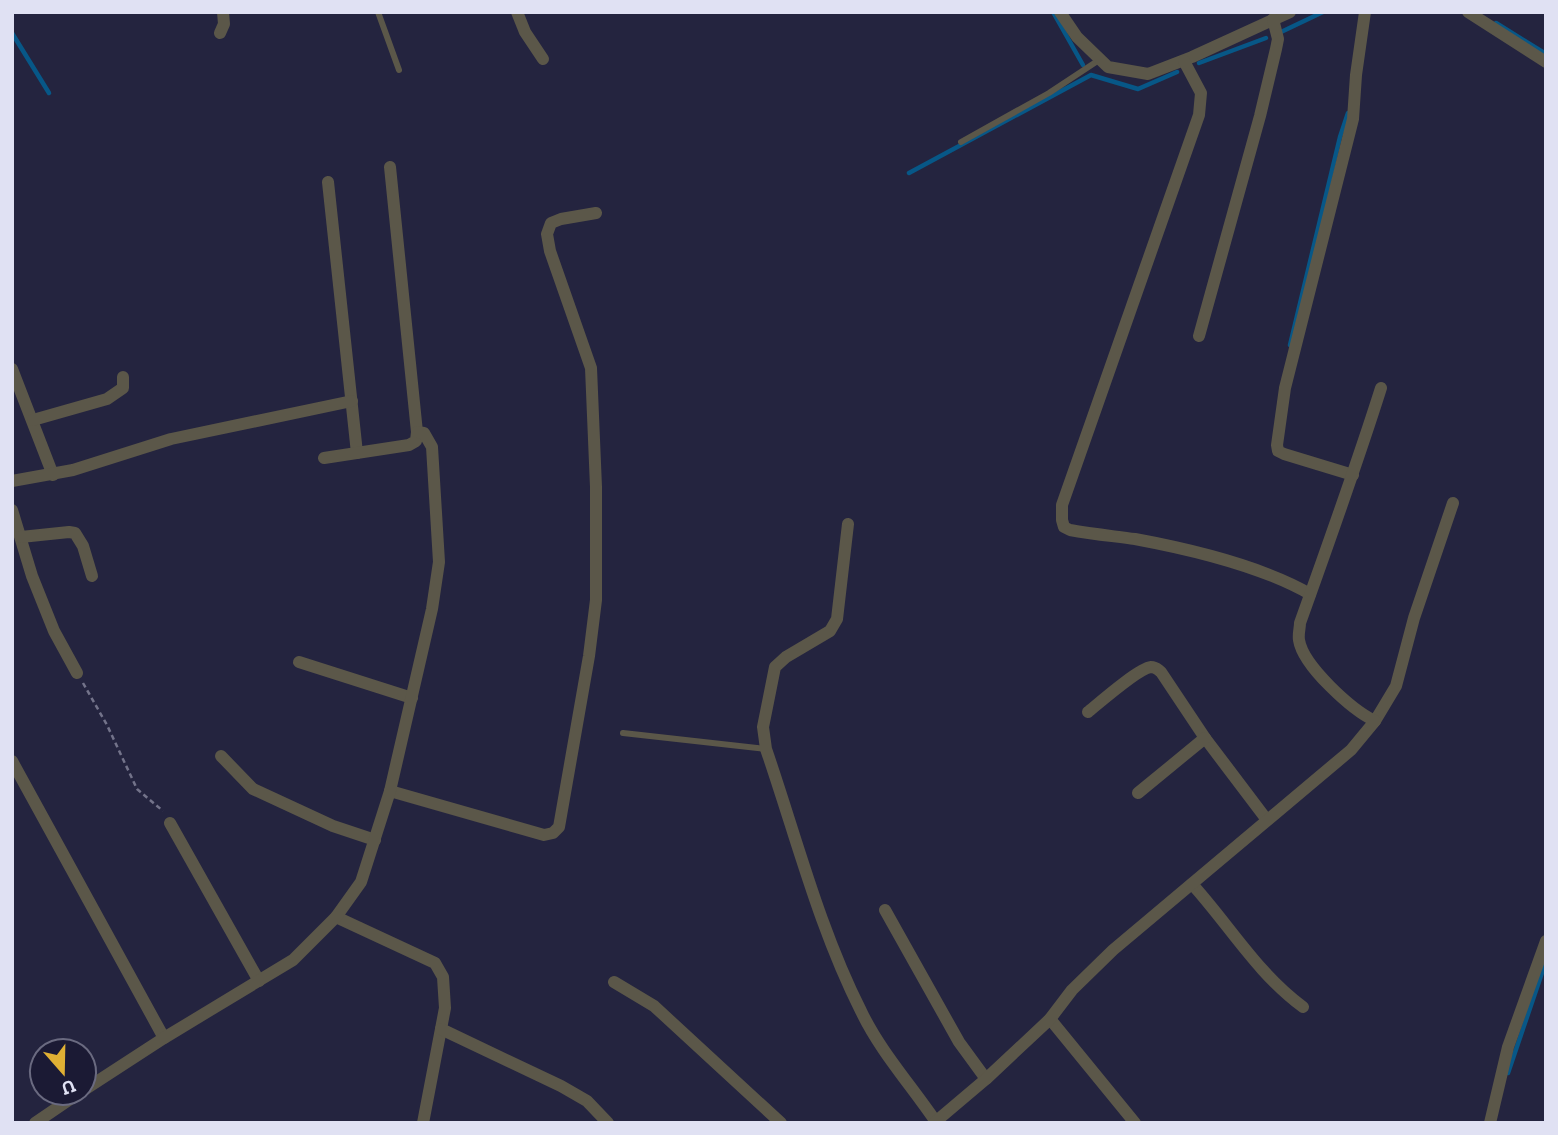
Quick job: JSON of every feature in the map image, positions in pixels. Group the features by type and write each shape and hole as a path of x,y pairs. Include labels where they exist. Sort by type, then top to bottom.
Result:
{"street":[{"path":"220,33 224,24 223,12"},
{"path":"517,12 525,32 542,59"},
{"path":"1060,12 1077,37 1108,67 1148,74 1184,61 1290,12"},
{"path":"1353,475 1284,454 1278,451 1277,445 1285,388 1353,119 1365,12"},
{"path":"1468,12 1546,62"},
{"path":"1199,335 1276,49 1278,39 1273,19"},
{"path":"1184,61 1201,93 1199,115 1062,505 1062,520 1064,527 1070,530 1135,540 1209,556 1293,584 1310,594"},
{"path":"324,458 409,445 416,441 390,167"},
{"path":"328,182 357,453"},
{"path":"390,791 447,805 544,835 553,834 559,827 596,600 596,488 591,368 560,282 547,234 551,223 596,213"},
{"path":"12,369 53,475"},
{"path":"33,420 107,399 123,388 123,377"},
{"path":"1374,721 1358,713 1326,682 1303,652 1299,639 1300,623 1381,388"},
{"path":"12,481 53,475 171,439 352,401"},
{"path":"98,1081 292,960 336,917 361,882 390,791 432,609 439,562 432,447 424,433 417,432"},
{"path":"848,524 837,619 830,631 795,651 775,667 763,727 766,749 814,897 861,1012 935,1122 1050,1019 1072,990 1113,950 1351,750 1374,721 1396,686 1414,618 1453,503"},
{"path":"12,510 32,576 54,631 77,673"},
{"path":"21,537 75,533 83,546 92,576"},
{"path":"299,662 412,698"},
{"path":"1088,712 1148,667 1155,668 1161,672 1205,738 1267,820"},
{"path":"1138,793 1205,738"},
{"path":"221,756 253,789 333,826 375,841"},
{"path":"12,761 164,1038"},
{"path":"170,823 259,981"},
{"path":"1192,884 1215,909 1263,972 1281,991 1303,1007"},
{"path":"885,910 959,1042 986,1079"},
{"path":"336,917 435,963 443,976 445,992 440,1029 423,1123"},
{"path":"1490,1123 1508,1047 1546,941"},
{"path":"614,982 654,1006 781,1123"},
{"path":"1050,1019 1135,1123"},
{"path":"440,1029 561,1086 587,1101 608,1123"},
{"path":"35,1123 58,1107"}],"lane":[{"path":"379,12 399,70"},
{"path":"961,142 1049,93 1099,60"},
{"path":"623,733 766,749"}],"path":[{"path":"77,673 107,725 137,789 156,803 170,823"}],"waterway":[{"path":"1053,12 1083,65"},
{"path":"1281,32 1323,12"},
{"path":"1496,23 1546,54"},
{"path":"12,33 49,93"},
{"path":"1199,63 1266,38"},
{"path":"909,173 1091,75 1138,89 1177,72"},
{"path":"1290,345 1348,113"},
{"path":"1508,1073 1546,961"}]}
